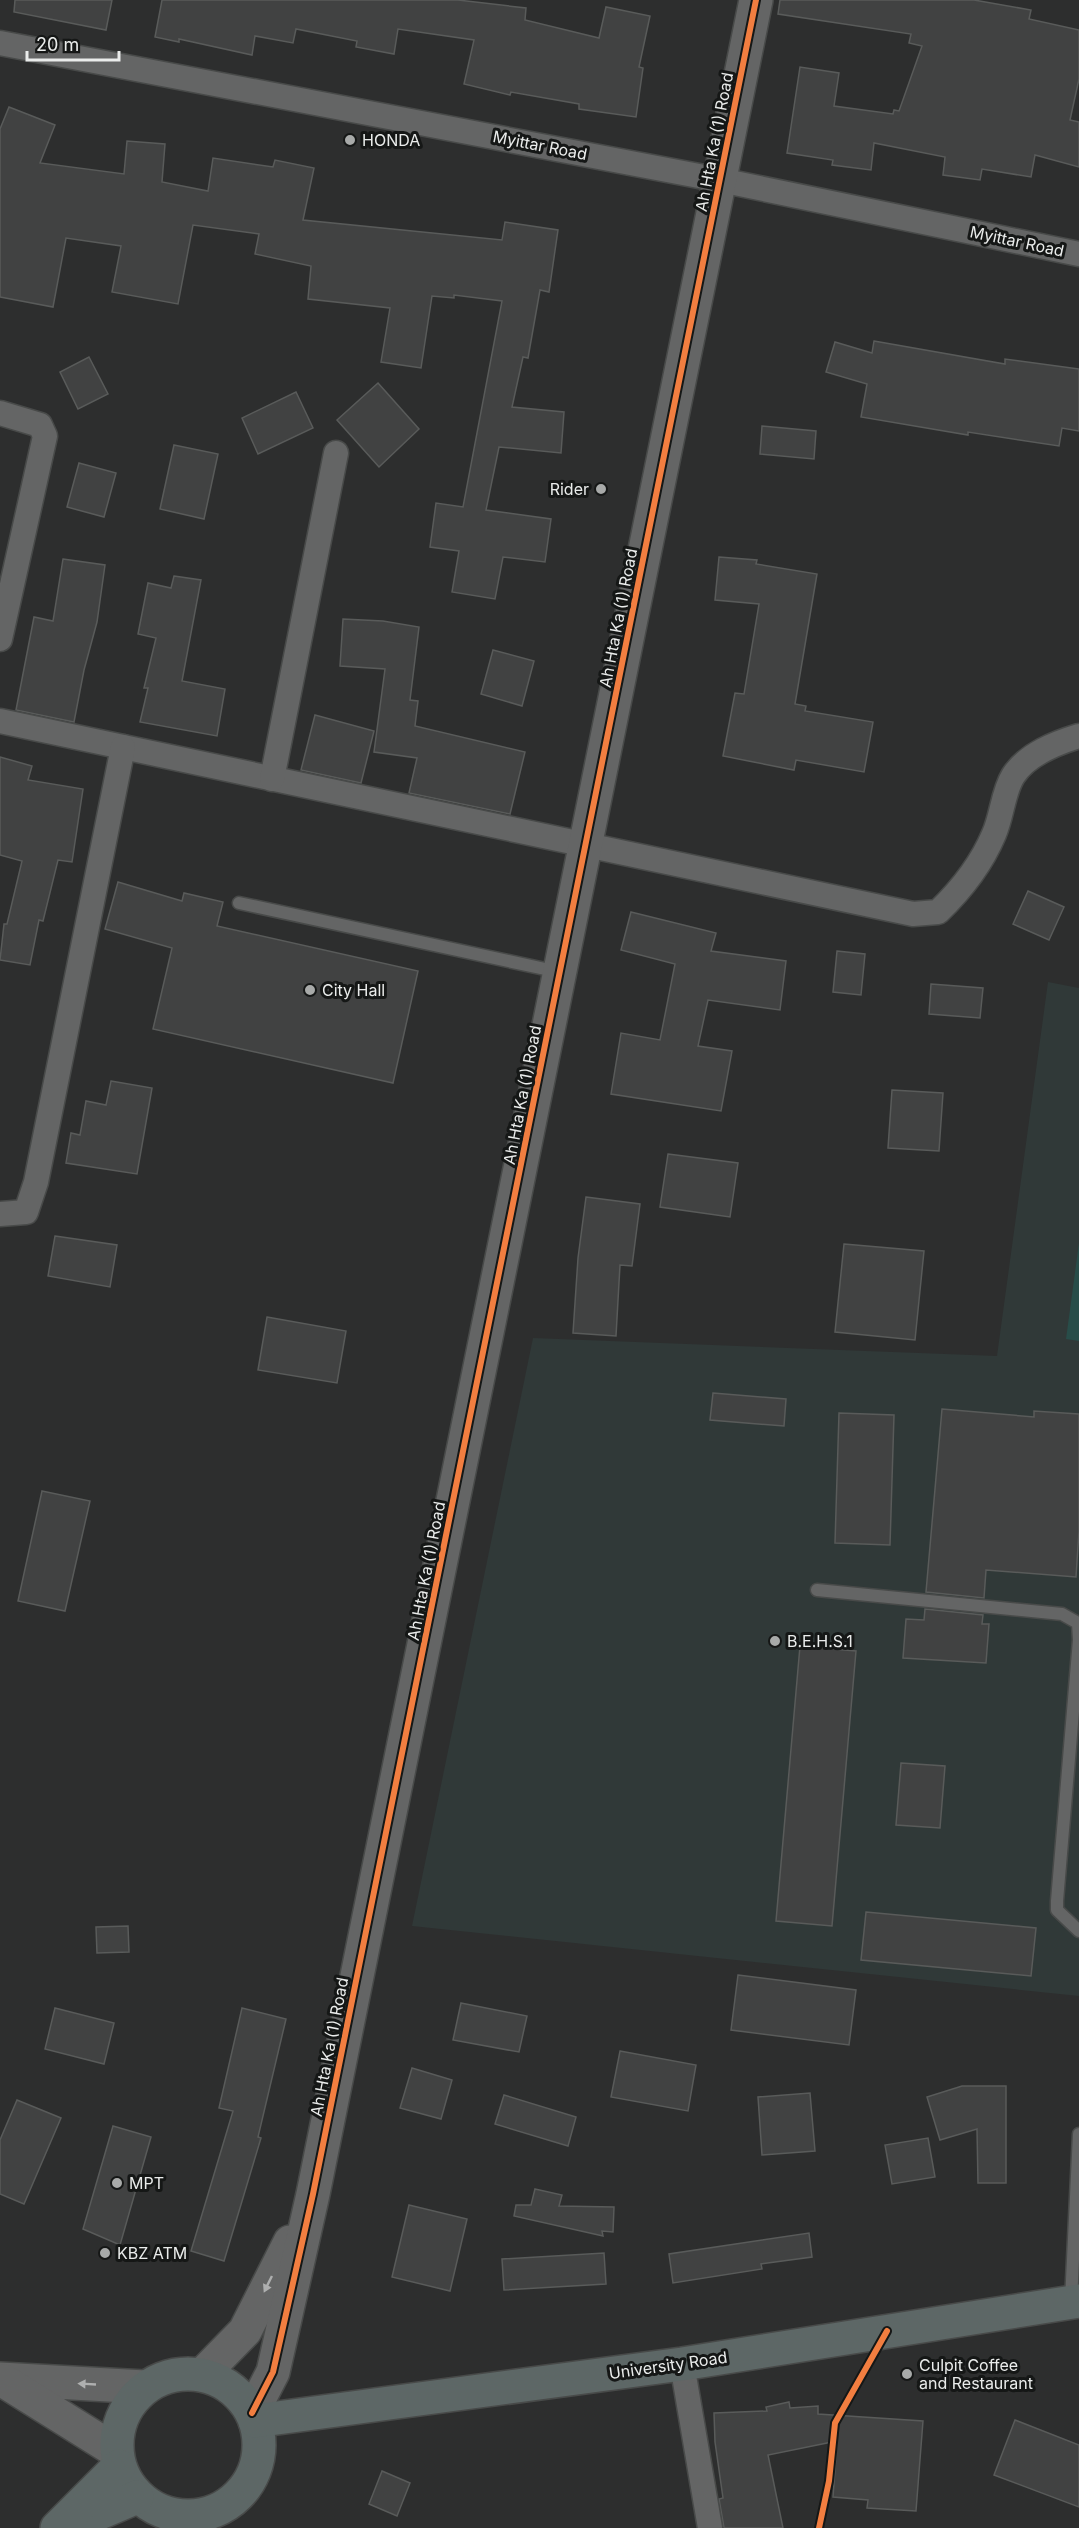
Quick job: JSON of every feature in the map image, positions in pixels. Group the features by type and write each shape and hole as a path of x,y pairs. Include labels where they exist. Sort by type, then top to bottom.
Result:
{"highway":[{"name":"University Road","path":"253,2417 682,2364 1075,2302"},
{"path":"57,2528 117,2459 122,2416 145,2387 172,2375 202,2375 222,2382 239,2395 253,2417 259,2448 253,2474 238,2496 215,2512 187,2523 161,2512 137,2497 117,2459"},
{"path":"66,2528 137,2497"}],"street":[{"name":"Ah Hta Ka (1) Road","path":"313,2194 756,0"},
{"name":"Myittar Road","path":"0,43 720,180 1079,254"},
{"path":"0,413 39,424 45,436 0,639"},
{"path":"272,779 336,453"},
{"path":"0,721 912,914 938,912 960,891 977,868 995,832 1012,777 1021,766 1052,745 1079,736"},
{"path":"0,1214 26,1212 36,1182 123,747"},
{"path":"202,2375 245,2331 313,2194"},
{"path":"253,2417 273,2372 313,2194"},
{"path":"682,2364 710,2528"},
{"path":"1,2380 145,2387"},
{"path":"1,2380 117,2459"}],"lane":[{"path":"239,903 561,973"},
{"path":"817,1590 1062,1614 1077,1623 1079,1640 1056,1901 1057,1910 1079,1931"},
{"path":"1075,2302 1079,2134"}],"shaded area":[{"name":"B.E.H.S.1","path":"1048,982 1079,988 1079,1996 412,1926 533,1338 997,1356"},
{"path":"1079,1243 1079,1341 1066,1339"}],"building":[{"path":"15,0 112,0 106,30 14,12"},
{"path":"162,0 458,0 526,8 525,20 599,38 606,7 650,16 639,67 643,68 636,117 579,109 579,104 511,92 510,95 464,84 474,40 398,29 394,54 356,47 357,41 296,29 293,43 255,36 252,55 179,39 179,42 155,37"},
{"path":"780,0 974,0 1031,10 1029,19 1079,30 1079,79 1070,120 1079,122 1079,167 1035,155 1031,177 982,169 980,180 943,175 945,157 874,143 871,170 832,165 833,160 787,153 800,67 839,73 834,106 893,114 894,110 899,111 922,46 909,43 911,34 778,14"},
{"path":"9,107 55,125 40,163 124,174 127,141 165,144 162,182 208,191 213,158 273,167 275,160 314,168 303,220 502,240 505,222 558,230 549,292 540,290 528,358 523,357 512,407 564,412 561,453 499,447 486,510 551,519 545,562 503,557 495,599 452,592 459,551 430,547 436,503 463,507 502,301 454,295 454,298 432,296 421,368 381,362 390,308 308,299 311,266 255,254 259,234 193,225 178,304 112,292 121,246 66,238 53,307 0,297 0,129"},
{"path":"874,341 1005,364 1005,359 1079,369 1079,431 1062,428 1059,446 968,432 968,435 861,417 867,384 826,372 835,342 872,353"},
{"path":"89,357 108,394 78,409 60,372"},
{"path":"378,383 419,429 379,467 337,420"},
{"path":"296,392 313,428 258,454 242,418"},
{"path":"762,426 816,431 814,459 760,454"},
{"path":"174,445 218,454 204,519 160,509"},
{"path":"79,463 116,473 104,517 67,507"},
{"path":"719,557 757,560 756,564 817,574 795,704 806,706 805,711 873,722 864,772 796,760 794,770 723,756 735,693 744,694 759,604 715,600"},
{"path":"63,559 105,565 97,622 84,670 74,722 16,710 34,617 53,621"},
{"path":"174,576 201,580 182,681 225,689 217,736 140,722 148,688 144,688 156,638 138,634 148,583 171,588"},
{"path":"343,619 383,621 419,627 410,700 418,701 415,726 525,752 510,814 409,793 417,758 374,752 385,669 340,666"},
{"path":"493,650 534,661 522,706 481,694"},
{"path":"315,715 374,731 361,783 301,770"},
{"path":"0,757 32,766 28,780 83,789 72,862 58,860 43,921 39,920 30,965 0,960 4,924 7,924 22,861 0,855"},
{"path":"118,882 182,901 184,893 223,902 217,926 418,971 393,1083 153,1029 172,948 105,929"},
{"path":"1028,891 1064,907 1049,940 1013,924"},
{"path":"631,912 716,933 711,951 786,961 780,1010 708,1000 698,1046 732,1051 721,1111 611,1094 621,1033 660,1040 675,964 621,950"},
{"path":"837,951 865,954 861,995 833,992"},
{"path":"931,984 983,988 980,1018 929,1014"},
{"path":"111,1081 152,1088 137,1174 66,1163 71,1133 80,1135 86,1101 106,1105"},
{"path":"892,1090 943,1093 939,1151 888,1148"},
{"path":"668,1154 738,1163 730,1217 660,1207"},
{"path":"586,1197 640,1204 632,1266 620,1265 616,1336 573,1333 578,1258"},
{"path":"55,1236 117,1245 110,1287 48,1276"},
{"path":"844,1244 924,1251 915,1340 835,1332"},
{"path":"267,1317 346,1331 337,1383 258,1370"},
{"path":"713,1393 786,1399 784,1426 710,1420"},
{"path":"942,1409 1034,1417 1034,1411 1079,1414 1079,1531 1076,1577 986,1570 984,1598 926,1592"},
{"path":"839,1413 894,1415 890,1545 835,1543"},
{"path":"42,1491 90,1501 65,1611 18,1601"},
{"path":"925,1609 983,1615 982,1624 989,1624 986,1663 903,1658 906,1619 924,1620"},
{"path":"800,1646 856,1651 832,1926 776,1921"},
{"path":"901,1763 945,1766 940,1828 896,1825"},
{"path":"866,1912 1036,1928 1031,1976 861,1960"},
{"path":"128,1926 129,1952 97,1953 96,1927"},
{"path":"738,1975 856,1990 849,2045 731,2030"},
{"path":"461,2003 527,2016 519,2052 453,2040"},
{"path":"55,2008 114,2023 104,2064 45,2049"},
{"path":"242,2008 286,2019 258,2137 261,2138 224,2261 191,2251 233,2111 219,2108"},
{"path":"620,2051 696,2065 688,2111 611,2097"},
{"path":"412,2068 452,2080 441,2119 400,2108"},
{"path":"962,2086 1006,2086 1006,2183 978,2183 977,2129 940,2140 927,2097"},
{"path":"810,2093 815,2151 762,2155 758,2097"},
{"path":"504,2095 576,2117 568,2146 495,2124"},
{"path":"17,2100 61,2118 24,2204 0,2194 0,2140"},
{"path":"113,2126 151,2137 120,2245 83,2229"},
{"path":"928,2138 935,2177 892,2184 885,2145"},
{"path":"535,2189 562,2195 559,2206 614,2207 613,2232 602,2231 603,2236 514,2216 516,2205 531,2205"},
{"path":"409,2205 467,2219 450,2291 392,2277"},
{"path":"809,2233 812,2257 761,2264 762,2269 673,2283 669,2254"},
{"path":"604,2253 606,2284 504,2290 502,2259"},
{"path":"789,2402 790,2408 818,2406 818,2414 923,2421 916,2511 867,2508 868,2500 833,2497 837,2441 768,2455 783,2528 724,2528 719,2499 723,2498 715,2442 714,2413 767,2411 766,2407"},
{"path":"1015,2420 1079,2445 1079,2507 994,2475"},
{"path":"382,2471 410,2483 397,2516 369,2504"}],"cycle path":[{"path":"252,2413 273,2372 313,2194 756,0"},
{"path":"819,2528 829,2481 835,2423 887,2331"}],"place":[{"name":"HONDA","path":"350,140"},
{"name":"Rider","path":"601,489"},
{"name":"City Hall","path":"310,990"},
{"name":"B.E.H.S.1","path":"775,1641"},
{"name":"MPT","path":"117,2183"},
{"name":"KBZ ATM","path":"105,2253"},
{"name":"Culpit Coffee and Restaurant","path":"907,2374"}]}
